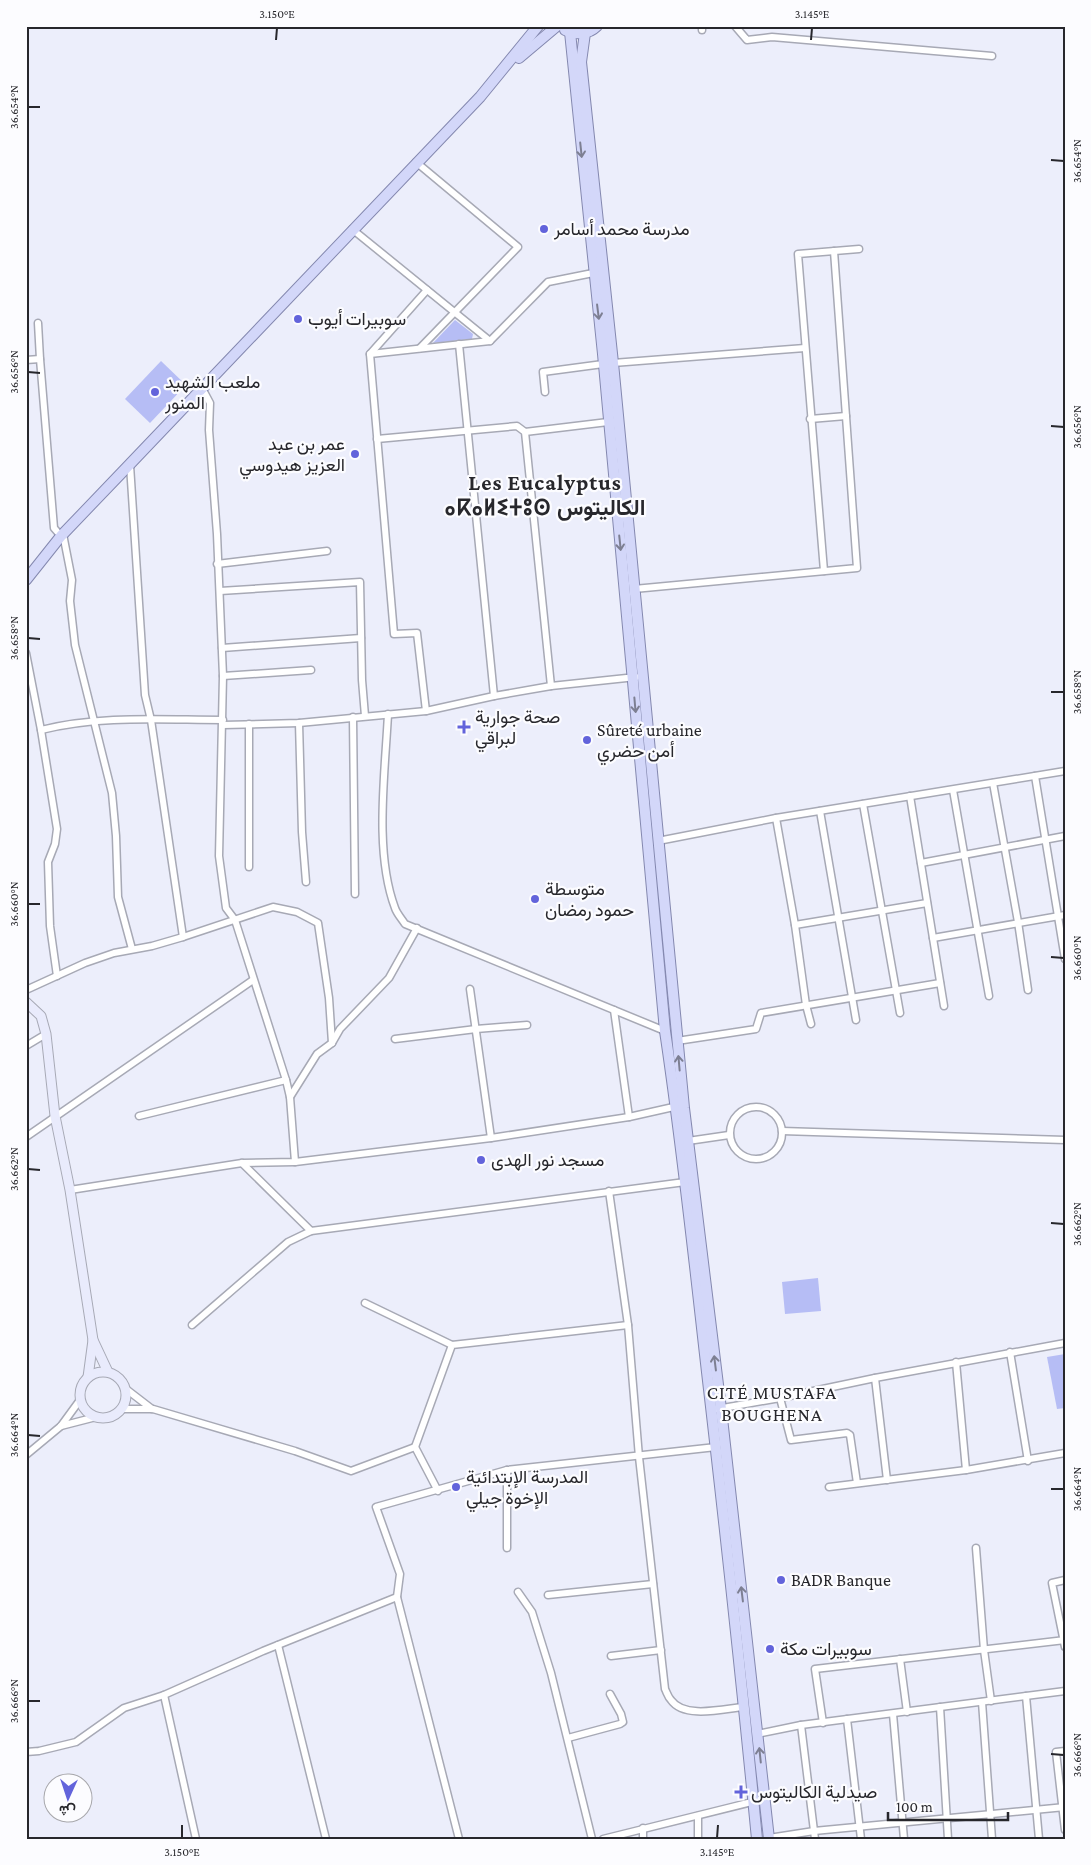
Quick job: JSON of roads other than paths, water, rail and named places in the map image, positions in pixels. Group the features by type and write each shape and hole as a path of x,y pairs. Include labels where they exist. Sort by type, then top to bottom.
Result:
{"main road":[{"path":"26,580 62,535 480,97 538,26"},
{"path":"502,71 558,26 570,32 585,33 597,26"},
{"path":"570,32 593,272 608,363 608,422 658,841 677,1041 685,1182 758,1734 769,1838"},
{"path":"585,33 581,62 608,363 634,589 638,677 665,1031 688,1141 716,1410 716,1447 757,1839"}],"street":[{"path":"735,26 746,40 772,37 992,56"},
{"path":"416,162 518,247 420,348"},
{"path":"352,229 490,341"},
{"path":"824,571 810,419 798,254 859,249"},
{"path":"634,589 857,568 834,251"},
{"path":"370,354 490,341 548,282 593,272"},
{"path":"426,711 417,633 394,634 370,354 427,290"},
{"path":"38,323 54,528 62,535 72,580 70,602 75,645 112,793 116,836 118,897 132,949"},
{"path":"459,344 494,696"},
{"path":"545,392 544,372 608,363 805,348"},
{"path":"26,360 40,359"},
{"path":"202,388 210,403 209,430 220,591 223,723 221,738 219,856 226,908 234,920 286,1080 290,1097 295,1162"},
{"path":"810,419 846,416"},
{"path":"377,440 517,426 525,432 608,422"},
{"path":"525,432 550,686"},
{"path":"130,464 141,662 183,937"},
{"path":"217,564 327,552"},
{"path":"220,591 360,582 365,716"},
{"path":"222,648 361,638"},
{"path":"26,653 57,829 55,844 48,862 50,926 57,976"},
{"path":"223,676 311,670"},
{"path":"41,730 55,726 105,720 249,724 299,723 426,711 550,686 638,677"},
{"path":"388,714 382,844 395,910 405,924 665,1031"},
{"path":"353,717 355,894"},
{"path":"299,723 302,832 306,882"},
{"path":"248,867 249,724"},
{"path":"658,841 776,818 1065,771"},
{"path":"1035,776 1044,840 1061,915 1065,959"},
{"path":"993,783 1028,990"},
{"path":"953,790 989,996"},
{"path":"910,796 944,1006"},
{"path":"864,804 900,1013"},
{"path":"820,811 856,1020"},
{"path":"776,818 796,926 806,1005 811,1024"},
{"path":"921,863 1065,836"},
{"path":"796,926 927,903"},
{"path":"26,990 106,956 183,937 273,907 297,912 318,923 329,998 332,1043"},
{"path":"933,938 1061,915"},
{"path":"290,1097 317,1054 332,1043 340,1029 389,978 417,928"},
{"path":"26,1137 253,980"},
{"path":"677,1041 756,1029 761,1013 940,983"},
{"path":"470,989 491,1138"},
{"path":"26,1002 41,1016 46,1034 55,1116 70,1190 93,1340 108,1372"},
{"path":"614,1010 629,1117"},
{"path":"396,1040 476,1029 526,1025"},
{"path":"26,1046 46,1034"},
{"path":"139,1116 286,1080"},
{"path":"759,1106 768,1109 775,1115 780,1122 782,1132 778,1146 772,1153 764,1158 755,1159 745,1157 737,1152 729,1135 730,1125 734,1117 741,1110 759,1106"},
{"path":"70,1190 242,1163 295,1162 491,1138 629,1117 680,1107"},
{"path":"782,1132 1065,1140"},
{"path":"688,1141 729,1135"},
{"path":"242,1163 312,1231"},
{"path":"192,1325 288,1242 312,1231 685,1182"},
{"path":"609,1192 628,1325 639,1457 666,1689 671,1701 683,1709 699,1712 743,1707"},
{"path":"365,1303 452,1345 628,1325"},
{"path":"88,1377 93,1340"},
{"path":"716,1410 956,1362 1065,1343"},
{"path":"438,1490 415,1446 452,1345"},
{"path":"1010,1352 1028,1461"},
{"path":"956,1362 966,1470"},
{"path":"108,1372 120,1378 126,1389 127,1396 122,1409 113,1416 96,1417 85,1410 80,1400 81,1387 88,1377 94,1373 108,1372"},
{"path":"875,1378 888,1480"},
{"path":"126,1389 153,1409"},
{"path":"780,1398 790,1440 847,1433 850,1435 857,1484"},
{"path":"26,1455 61,1426 80,1400"},
{"path":"122,1409 153,1409 295,1451 351,1471 415,1446"},
{"path":"61,1426 96,1417"},
{"path":"459,1839 397,1597 400,1574 376,1507 507,1470 639,1457 716,1447"},
{"path":"829,1487 966,1470 1028,1461 1065,1453"},
{"path":"507,1470 508,1548"},
{"path":"976,1548 984,1650 991,1701"},
{"path":"823,1722 815,1669 1064,1642 1052,1583 1065,1580"},
{"path":"548,1595 653,1584"},
{"path":"518,1592 532,1612 552,1673 592,1839"},
{"path":"26,1752 76,1742 124,1708 164,1695 397,1597"},
{"path":"278,1646 326,1839"},
{"path":"611,1656 661,1650"},
{"path":"900,1659 907,1712"},
{"path":"758,1734 801,1725 1065,1691"},
{"path":"568,1738 623,1722 621,1714 610,1694"},
{"path":"164,1695 196,1839"},
{"path":"1026,1696 1039,1839"},
{"path":"982,1702 992,1839"},
{"path":"940,1707 948,1839"},
{"path":"893,1714 904,1839"},
{"path":"847,1719 861,1839"},
{"path":"801,1725 815,1839"},
{"path":"1065,1751 1056,1752 1064,1807 1065,1830"},
{"path":"603,1839 764,1799"},
{"path":"769,1838 860,1826 1064,1807"},
{"path":"698,1816 698,1839"},
{"path":"643,1828 643,1839"}],"place":[{"name":"مدرسة محمد أسامر","path":"544,229"},
{"name":"سوبيرات أيوب","path":"298,319"},
{"name":"ملعب الشهيد المنور","path":"155,392"},
{"name":"عمر بن عبد العزيز هيدوسي","path":"355,454"},
{"name":"صحة جوارية لبراقي","path":"464,727"},
{"name":"Sûreté urbaine أمن حضري","path":"587,740"},
{"name":"متوسطة حمود رمضان","path":"535,899"},
{"name":"مسجد نور الهدى","path":"481,1160"},
{"name":"المدرسة الإبتدائية الإخوة جيلي","path":"456,1487"},
{"name":"BADR Banque","path":"781,1580"},
{"name":"سوبيرات مكة","path":"770,1649"},
{"name":"صيدلية الكاليتوس","path":"741,1792"}],"district":[{"name":"Les Eucalyptus ⴰⴽⴰⵍⵉⵜⵓⵙ الكاليتوس","path":"545,494"},
{"name":"CITÉ MUSTAFA BOUGHENA","path":"772,1403"}]}
